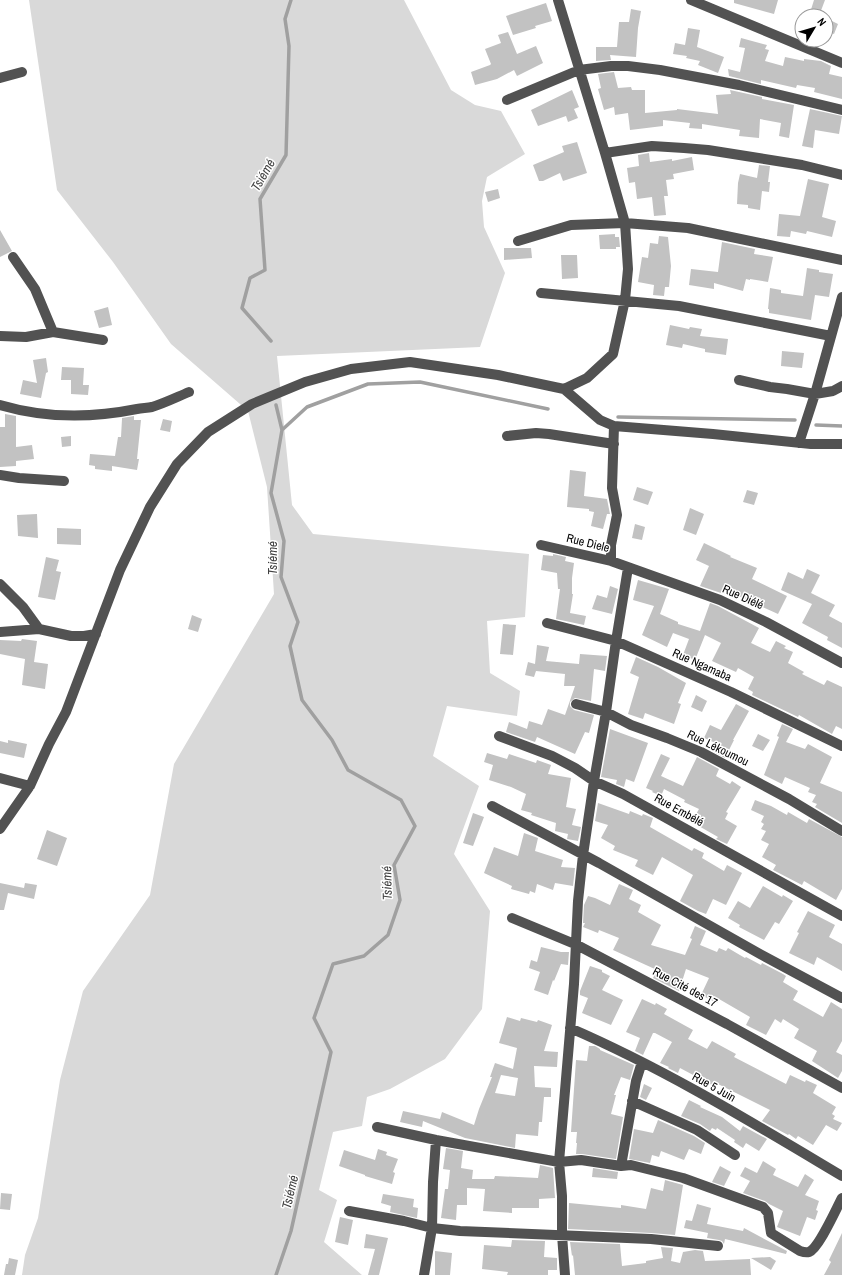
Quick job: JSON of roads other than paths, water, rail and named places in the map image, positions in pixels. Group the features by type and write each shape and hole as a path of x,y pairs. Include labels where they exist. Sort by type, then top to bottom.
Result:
{"street":[{"path":"558,0 605,153 624,223 628,269 625,300 613,354 587,378 564,389"},
{"path":"692,0 842,63"},
{"path":"507,100 579,70 611,66 643,67 739,85 842,110"},
{"path":"0,78 22,72"},
{"path":"605,153 652,146 708,150 802,165 842,175"},
{"path":"518,241 571,225 624,223 688,228 842,260"},
{"path":"13,257 35,289 53,332"},
{"path":"541,293 679,306 831,336"},
{"path":"799,443 815,394 842,297"},
{"path":"0,336 26,337 53,332 103,340"},
{"path":"0,828 30,786 49,744 66,712 120,570 150,507 177,464 208,432 252,404 311,380 351,369 410,362 498,374 564,389 600,420 614,426 799,443 842,444"},
{"path":"739,380 770,387 815,394 833,391 842,386"},
{"path":"0,405 34,413 88,415 118,413 151,407 189,392"},
{"path":"611,562 611,545 617,515 612,488 614,426"},
{"path":"507,436 536,433 614,444"},
{"path":"0,475 19,478 64,481"},
{"name":"Rue Diele","path":"541,545 611,562 628,568"},
{"path":"565,1275 559,1162 577,945 578,901 594,781 628,568"},
{"name":"Rue Diélé","path":"628,568 720,600 766,622 842,663"},
{"path":"0,584 23,607 39,629"},
{"name":"Rue Ngamaba","path":"547,623 616,641 732,692 842,746"},
{"path":"0,632 39,629 71,636 96,634"},
{"name":"Rue Lékoumou","path":"576,704 606,712 631,725 674,741 720,762 789,799 842,832"},
{"name":"Rue Embélé","path":"499,736 552,756 575,768 594,781 623,794 842,916"},
{"path":"0,778 30,786"},
{"path":"492,806 599,863 760,954 842,998"},
{"name":"Rue Cité des 17","path":"512,918 577,945 727,1024 842,1088"},
{"name":"Rue 5 Juin","path":"570,1028 642,1062 729,1110 842,1176"},
{"path":"621,1166 632,1101 642,1062"},
{"path":"632,1101 697,1130 735,1155"},
{"path":"377,1127 436,1140 559,1162 581,1160 621,1166 631,1165 683,1178 763,1207 768,1213 771,1233 800,1251 805,1252 810,1252 818,1244 842,1198"},
{"path":"424,1275 432,1228 436,1140"},
{"path":"349,1211 404,1221 432,1228 473,1232 651,1239 718,1246"}],"waterway":[{"name":"Tsiémé","path":"271,341 242,308 250,278 265,270 260,199 286,155 289,46 285,19 291,0"},
{"path":"282,430 307,407 368,384 420,382 548,409"},
{"name":"Tsiémé","path":"276,405 282,430 271,493 284,541 281,577 298,622 290,646 302,700 332,740 348,770 401,800 415,826 394,865 400,900 388,935 364,956 333,964 314,1018 331,1052 291,1231 276,1275"},
{"path":"618,417 795,420"},
{"path":"816,425 842,426"}]}
